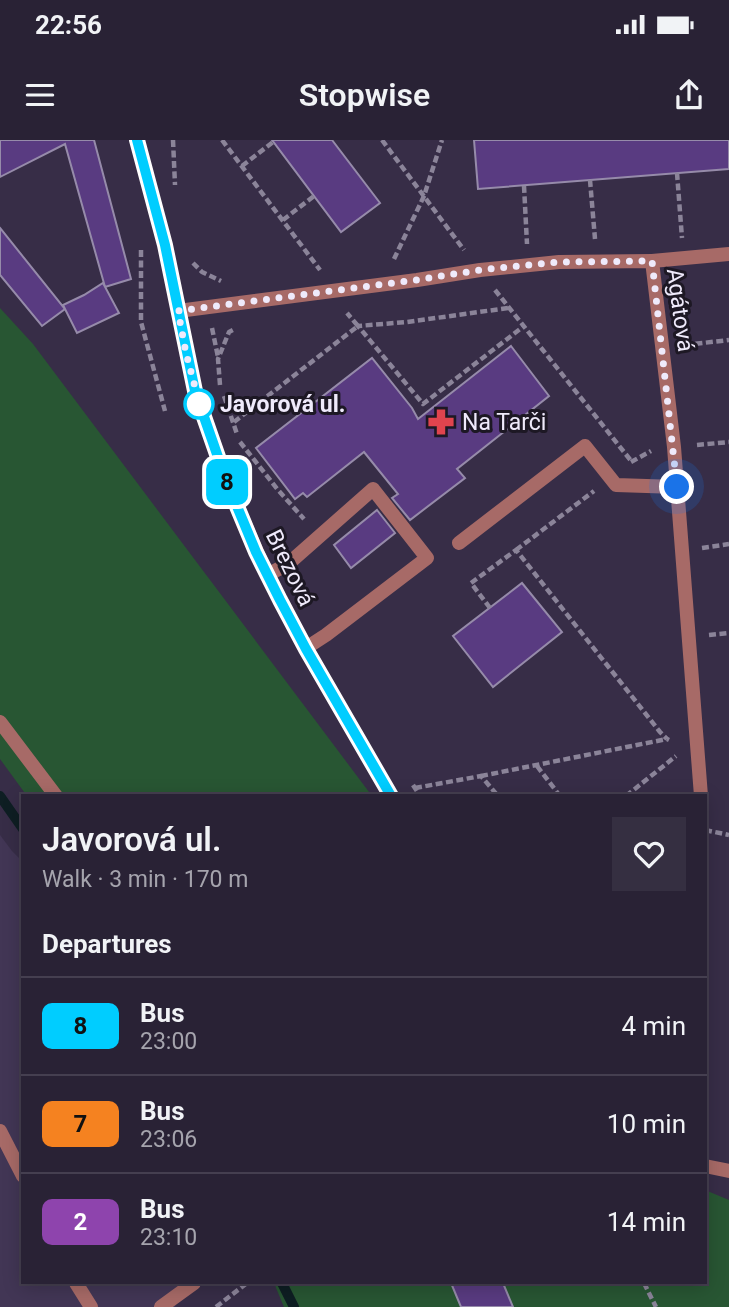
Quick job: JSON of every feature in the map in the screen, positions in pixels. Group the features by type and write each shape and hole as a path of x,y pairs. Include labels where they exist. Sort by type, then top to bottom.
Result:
{"street":[{"name":"Brezová","path":"137,140 165,245 192,379 230,492 267,575 306,649 390,794"},
{"path":"652,261 729,254"},
{"name":"Agátová","path":"178,311 480,270 559,262 652,261 674,447 701,794"},
{"path":"459,543 585,446 616,485 677,487"},
{"path":"267,575 288,564 373,489 427,558 306,649"},
{"path":"0,722 54,794"},
{"path":"0,1130 21,1172"},
{"path":"707,1166 729,1171"},
{"path":"77,1284 91,1307"},
{"path":"161,1307 193,1284"}],"path":[{"path":"173,140 175,196"},
{"path":"222,140 323,275 310,276"},
{"path":"382,140 480,270 632,462"},
{"path":"382,285 424,196 442,140"},
{"path":"242,166 273,142"},
{"path":"677,173 682,243"},
{"path":"590,180 596,262"},
{"path":"524,186 529,265"},
{"path":"283,220 314,196"},
{"path":"141,249 141,322 165,411"},
{"path":"191,260 202,272 225,284"},
{"path":"234,422 358,326 407,322 509,307"},
{"path":"346,313 424,404 524,326"},
{"path":"662,348 729,340"},
{"path":"240,442 278,490 320,536"},
{"path":"674,447 729,442"},
{"path":"490,608 471,583 516,550 660,732 674,746"},
{"path":"415,788 667,739"},
{"path":"629,794 680,753"},
{"path":"537,766 559,794"},
{"path":"481,776 496,794"},
{"path":"707,831 729,835"},
{"path":"216,1307 246,1284"},
{"path":"644,1284 656,1307"}],"shaded area":[{"path":"0,835 21,860 21,1284 185,1284 175,1307 0,1307"}],"green space":[{"path":"0,308 33,344 370,794 26,794 0,759"},
{"path":"707,1191 729,1200 729,1307 284,1307 274,1284 707,1284"}],"building":[{"path":"0,140 94,140 131,279 105,287 65,144 0,177"},
{"path":"272,140 332,140 380,203 341,232"},
{"path":"474,140 729,140 729,169 478,189"},
{"path":"0,228 65,309 42,326 0,275"},
{"path":"103,283 119,313 77,333 63,305"},
{"path":"511,346 549,396 457,469 465,478 410,520 392,498 398,494 364,452 307,497 303,493 295,499 256,448 372,358 418,419"},
{"path":"377,510 395,533 351,568 334,545"},
{"path":"522,583 562,632 493,687 453,636"},
{"path":"451,1284 503,1284 513,1307 461,1307"}],"waterway":[{"path":"0,796 21,826"},
{"path":"282,1284 294,1307"}],"bus line":[{"name":"8","path":"137,140 165,245 195,391 226,480 256,552 280,600 390,794"}],"place":[{"name":"Javorová ul.","path":"199,404"},
{"name":"Na Tarči","path":"441,422"}],"route":[{"path":"199,404 200,406 178,311 480,270 559,262 652,261 677,487"}]}
